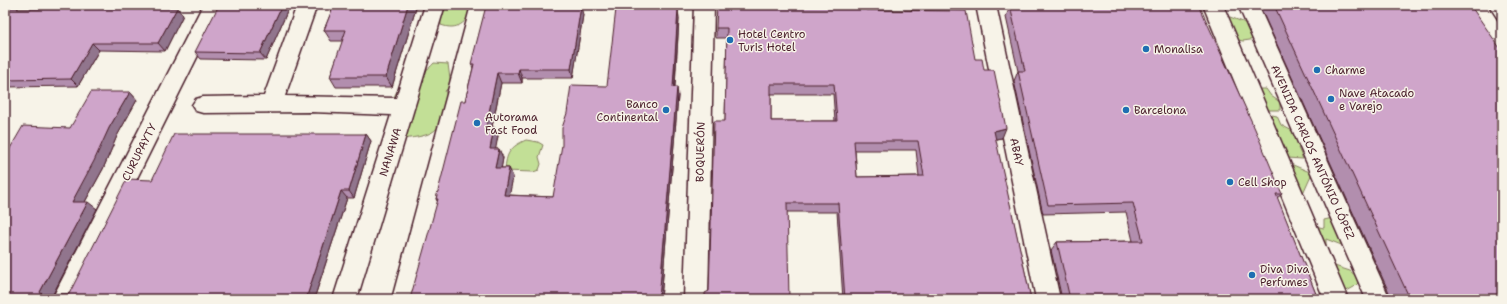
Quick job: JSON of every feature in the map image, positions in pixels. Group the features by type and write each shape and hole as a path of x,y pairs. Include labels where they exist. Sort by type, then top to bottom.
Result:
{"street":[{"name":"CURUPAYTY","path":"64,299 213,5"},
{"path":"272,104 307,5"},
{"name":"NANAWA","path":"345,299 435,5"},
{"path":"404,299 481,5"},
{"name":"BOQUERÓN","path":"696,299 704,5"},
{"name":"ABAY","path":"986,5 1048,299"},
{"path":"1213,5 1336,299"},
{"name":"AVENIDA CARLOS ANTÓNIO LÓPEZ","path":"1248,5 1378,299"},
{"path":"1477,5 1502,44"},
{"path":"203,105 272,104 404,107"}],"green space":[{"path":"449,5 471,5 472,8 464,22 457,26 447,27 441,25 439,10"},
{"path":"1230,17 1248,24 1263,38 1243,41 1224,37 1222,21"},
{"path":"434,63 448,64 451,86 445,91 450,101 443,120 435,130 429,134 402,139 394,112 394,97 404,83"},
{"path":"1250,89 1266,89 1271,96 1280,102 1280,110 1266,110"},
{"path":"1267,114 1277,116 1281,125 1300,135 1311,148 1298,148 1303,159 1286,158"},
{"path":"526,140 538,142 543,145 539,157 541,164 539,170 533,172 505,171 506,160 510,151 516,145"},
{"path":"1273,163 1293,165 1312,173 1303,193"},
{"path":"1341,216 1357,251 1326,239 1326,249 1315,226 1324,228 1324,220"},
{"path":"1316,260 1350,271 1361,280 1354,287 1341,294"}],"building":[{"path":"219,5 282,5 260,53 195,52"},
{"path":"334,5 408,5 386,77 330,77 346,30 324,30"},
{"path":"717,5 779,5 779,7 864,6 866,10 966,11 975,59 982,59 984,70 994,70 1006,128 994,131 1031,299 845,299 838,203 787,203 789,299 705,299 705,293 709,291 714,121 725,121 727,28 716,28","holes":["771,84 834,84 837,121 771,121","854,141 918,141 924,176 857,177"]},
{"path":"1199,5 1255,129 1282,194 1276,194 1318,299 1070,299 1057,242 1143,241 1133,203 1048,205 1018,71 1025,71 1010,6"},
{"path":"1274,5 1470,5 1502,51 1502,299 1410,299"},
{"path":"486,6 581,6 571,69 519,69 518,73 497,73 486,127 494,127 490,149 499,149 495,168 509,168 504,195 553,197 562,145 562,128 567,113 571,85 607,86 616,9 678,9 673,87 677,87 659,299 410,299 438,199 436,199 461,101 465,101 474,64 471,64"},
{"path":"5,8 177,8 158,43 92,43 71,79 5,80"},
{"path":"91,92 130,92 109,128 94,161 72,202 88,202 40,292 42,295 69,294 127,179 152,180 174,134 366,134 349,191 341,191 306,299 5,299 5,157 23,126 70,128"}],"place":[{"name":"Hotel Centro Turis Hotel","path":"730,40"},
{"name":"Monalisa","path":"1146,49"},
{"name":"Charme","path":"1317,70"},
{"name":"Nave Atacado e Varejo","path":"1331,99"},
{"name":"Banco Continental","path":"666,110"},
{"name":"Barcelona","path":"1126,110"},
{"name":"Autorama Fast Food","path":"477,123"},
{"name":"Cell Shop","path":"1230,182"},
{"name":"Diva Diva Perfumes","path":"1252,275"}]}
